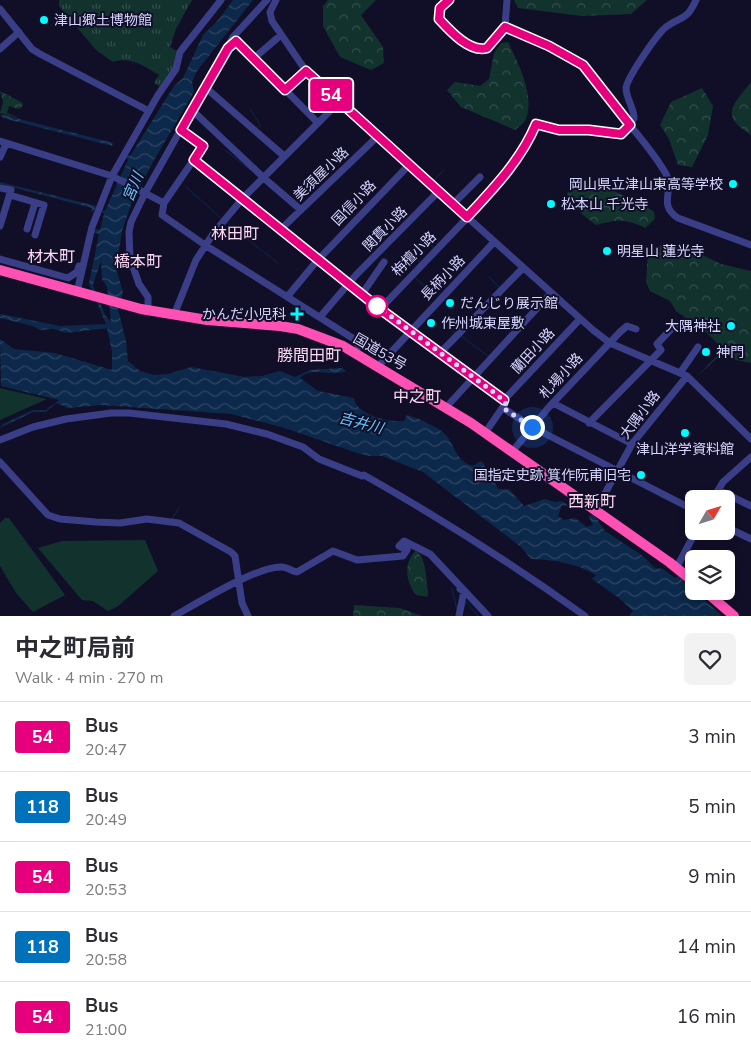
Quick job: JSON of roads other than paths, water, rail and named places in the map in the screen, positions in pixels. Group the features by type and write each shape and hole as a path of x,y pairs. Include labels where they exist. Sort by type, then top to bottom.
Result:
{"highway":[{"name":"国道53号","path":"0,264 79,290"},
{"name":"国道53号","path":"0,270 145,307 207,320 280,326 324,338 356,352 516,447 685,575"},
{"name":"国道53号","path":"145,307 287,321 332,334 359,347 450,403 685,567"},
{"path":"715,600 734,616"},
{"path":"724,600 742,616"}],"street":[{"path":"0,259 68,278 77,272 103,196 112,176 149,111 176,69 180,52 221,0"},
{"path":"145,307 133,268 128,242 132,222 145,193 228,48 243,24 267,0"},
{"path":"276,0 269,15 306,71 408,166 468,217 580,319 610,343 683,374 751,439"},
{"path":"449,0 440,8 439,19 448,29 475,48 487,48 505,27 507,0"},
{"path":"630,125 634,115 626,90 629,79 649,46 665,28 690,14 696,0"},
{"path":"0,9 18,32 40,54 149,111"},
{"path":"505,27 549,46 583,65 666,175 669,182 667,207 671,212 722,236 751,245"},
{"path":"0,48 18,32"},
{"path":"254,58 281,35"},
{"path":"228,48 236,41 318,123"},
{"path":"285,90 306,71"},
{"path":"205,87 284,156"},
{"path":"176,310 196,260 205,245 243,198 339,102"},
{"path":"192,110 301,210"},
{"name":"栴檀小路","path":"380,309 509,171 530,138 536,124 559,130 589,130 621,134 630,125"},
{"path":"181,130 203,146 164,203 162,215 205,245 320,317 354,340 359,347"},
{"name":"美須屋小路","path":"281,229 377,137"},
{"path":"0,157 3,143 112,176 164,203"},
{"path":"194,160 380,309 473,376 532,427 685,506"},
{"name":"国信小路","path":"287,297 319,259 408,166"},
{"path":"453,204 480,177"},
{"path":"0,188 11,190 0,226"},
{"name":"関貫小路","path":"320,317 349,283 438,192"},
{"path":"10,195 44,205 37,234 23,228 35,203"},
{"name":"長柄小路","path":"382,362 494,242"},
{"path":"79,290 87,245"},
{"path":"362,294 384,262"},
{"path":"440,353 522,268"},
{"path":"450,403 551,293"},
{"name":"蘭田小路","path":"487,430 504,404 580,319"},
{"path":"589,423 661,350 657,344 675,325"},
{"name":"札場小路","path":"516,447 553,403 627,326 636,329"},
{"name":"大隅小路","path":"598,508 632,444 683,374 698,347"},
{"path":"553,403 632,444"},
{"path":"0,440 33,427 117,412 214,422 267,434 303,447 319,459 362,476 364,475 431,513 537,582 585,616"},
{"path":"718,490 723,482 751,457"},
{"path":"0,462 48,515 60,519 120,523 147,519 179,523 192,528 231,552 235,556 242,603 248,616"},
{"path":"735,498 751,506"},
{"path":"735,531 751,539"},
{"path":"679,563 691,540"},
{"path":"174,616 238,581 284,567 293,572 300,571 333,551 357,560 403,556 407,550 399,546 404,541 430,554 488,616"},
{"path":"460,616 464,591"}],"water":[{"path":"233,0 253,0 197,71 192,82 194,92 132,202 122,231 116,269 123,292 118,309 126,341 128,361 140,371 154,375 168,374 191,367 245,377 262,376 280,371 295,377 310,370 342,368 346,371 341,373 311,372 300,378 318,391 354,398 360,409 382,419 404,421 407,415 433,426 445,434 463,461 473,466 481,461 484,463 485,470 483,473 491,475 498,489 509,489 524,506 545,499 555,502 562,501 570,507 562,505 558,516 564,520 575,518 587,527 593,525 589,517 593,513 605,531 643,556 655,568 663,569 675,578 678,576 685,582 685,600 704,600 722,616 629,616 633,611 619,598 592,579 596,575 565,563 531,559 521,547 423,472 382,456 369,456 357,453 285,428 231,414 101,405 68,408 56,403 46,412 33,412 0,428 3,424 33,410 46,410 59,400 1,386 0,339 14,349 55,353 112,370 112,352 107,328 66,333 54,329 40,330 33,326 0,318 0,314 60,326 106,324 89,284 99,234 93,232 94,229 100,230 104,214 101,210 105,211 128,160 126,158 127,155 130,156 174,86 183,78 203,35 219,19","holes":["101,261 102,279 107,287 111,322 105,315 93,285"]},
{"path":"0,114 113,143 112,146 3,118"},
{"path":"0,182 96,206 94,211 91,212 92,208 0,184"}],"waterway":[{"path":"250,109 260,124 257,128"},
{"path":"225,150 250,170"},
{"path":"432,182 444,170"},
{"path":"185,186 222,219"},
{"path":"351,192 367,206"},
{"path":"227,223 279,264"},
{"path":"423,238 434,248"},
{"path":"407,252 420,262"},
{"path":"489,277 499,287"},
{"path":"415,278 426,287"},
{"path":"443,324 455,333"},
{"path":"461,336 488,356"},
{"path":"172,519 179,508"},
{"path":"452,588 457,610"},
{"path":"464,606 466,602 478,616"}],"place":[{"name":"津山郷土博物館","path":"44,20"},
{"name":"岡山県立津山東高等学校","path":"733,184"},
{"name":"松本山 千光寺","path":"551,204"},
{"name":"明星山 蓮光寺","path":"607,251"},
{"name":"だんじり展示館","path":"450,303"},
{"name":"かんだ小児科","path":"297,314"},
{"name":"作州城東屋敷","path":"431,323"},
{"name":"大隅神社","path":"731,326"},
{"name":"神門","path":"706,352"},
{"name":"津山洋学資料館","path":"685,433"},
{"name":"国指定史跡 箕作阮甫旧宅","path":"641,475"}],"district":[{"name":"林田町","path":"235,234"},
{"name":"材木町","path":"51,257"},
{"name":"橋本町","path":"138,262"},
{"name":"勝間田町","path":"309,356"},
{"name":"中之町","path":"417,397"},
{"name":"西新町","path":"592,502"}],"water label":[{"name":"宮川","path":"133,187"},
{"name":"吉井川","path":"361,423"}]}
